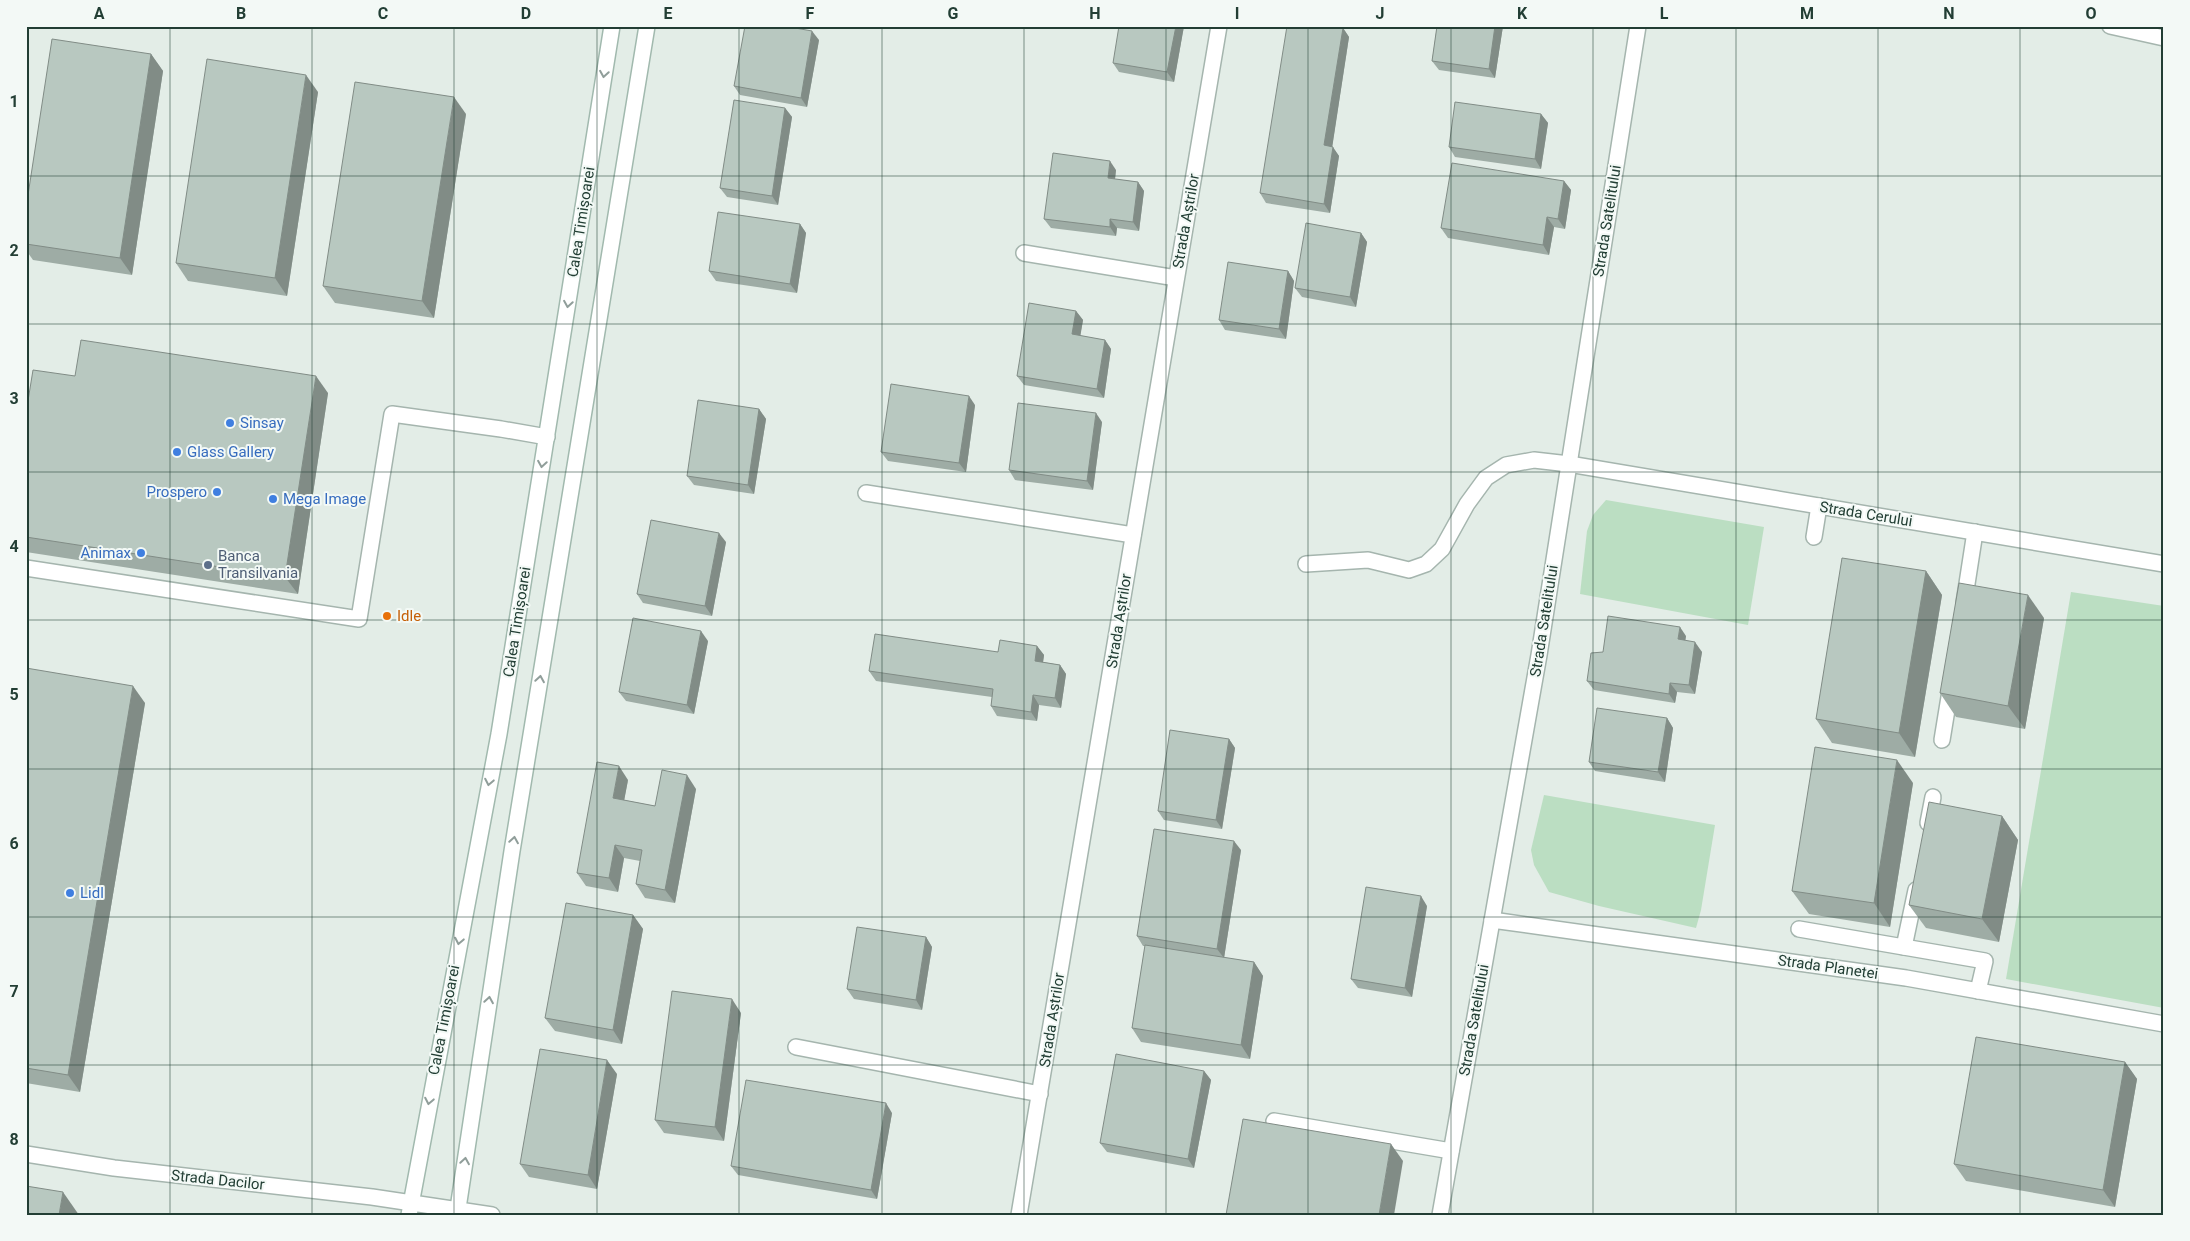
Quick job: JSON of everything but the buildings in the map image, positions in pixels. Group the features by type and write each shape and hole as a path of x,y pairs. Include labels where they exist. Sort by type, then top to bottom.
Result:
{"street":[{"name":"Calea Timișoarei","path":"409,1209 499,734 612,26"},
{"path":"457,1212 512,850 647,26"},
{"name":"Strada Aștrilor","path":"1019,1215 1218,26"},
{"name":"Strada Satelitului","path":"1440,1215 1539,654 1638,26"},
{"path":"2110,26 2164,38"},
{"path":"1024,253 1176,278"},
{"path":"26,568 359,619 392,414 547,437"},
{"name":"Strada Cerului","path":"1306,564 1368,560 1409,570 1426,564 1442,549 1467,504 1486,478 1506,465 1534,460 1569,464 2164,564"},
{"path":"866,493 1133,535"},
{"path":"1814,536 1819,506"},
{"path":"1962,617 1975,532"},
{"path":"1942,740 1953,674"},
{"path":"1926,835 1933,797"},
{"path":"1904,947 1919,872"},
{"name":"Strada Planetei","path":"1492,920 1906,978 2164,1024"},
{"path":"1799,929 1985,961 1978,991"},
{"path":"796,1047 1040,1094"},
{"path":"1274,1121 1451,1151"},
{"name":"Strada Dacilor","path":"26,1154 114,1168 372,1197 409,1209 492,1215"}],"green space":[{"path":"1606,500 1764,527 1748,625 1580,594 1587,531 1593,515"},
{"path":"2071,592 2164,606 2164,1008 2006,979"},
{"path":"1544,795 1715,825 1701,910 1696,928 1599,906 1549,892 1534,865 1531,850"}],"place":[{"name":"Sinsay","path":"230,423"},
{"name":"Glass Gallery","path":"177,452"},
{"name":"Prospero","path":"217,492"},
{"name":"Mega Image","path":"273,499"},
{"name":"Animax","path":"141,553"},
{"name":"Banca Transilvania","path":"208,565"},
{"name":"Idle","path":"387,616"},
{"name":"Lidl","path":"70,893"}]}
